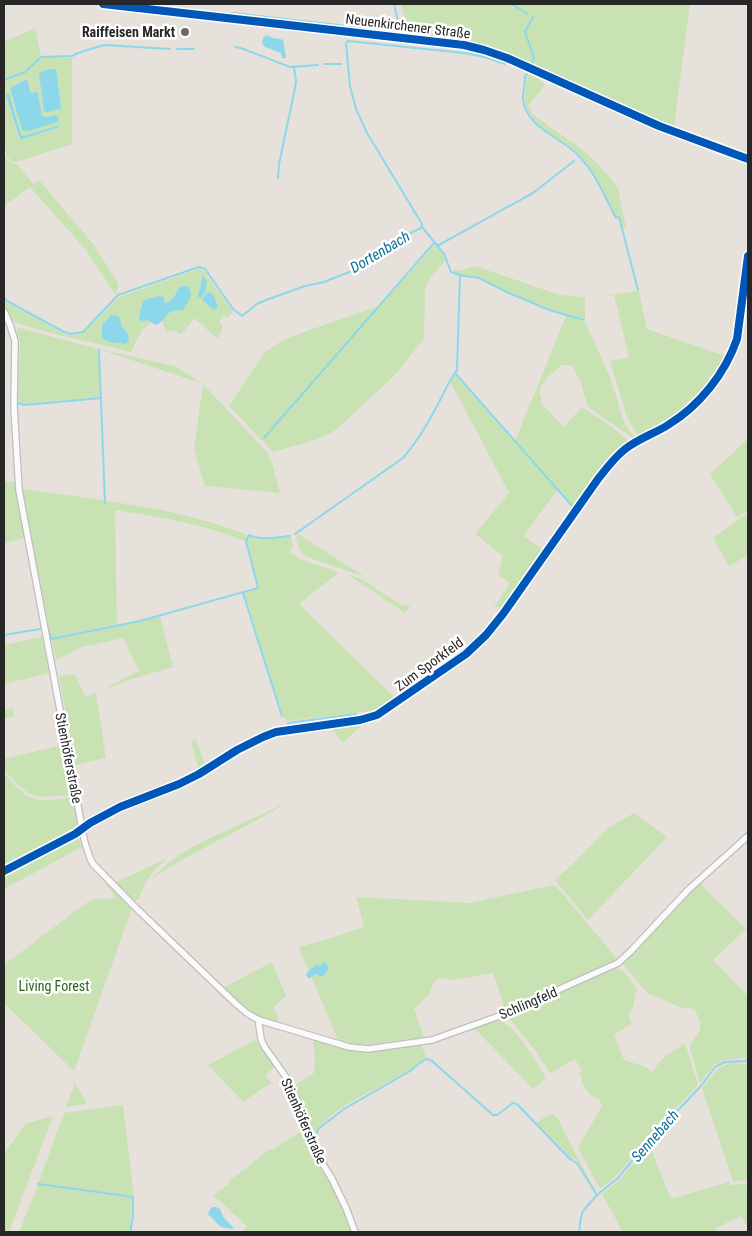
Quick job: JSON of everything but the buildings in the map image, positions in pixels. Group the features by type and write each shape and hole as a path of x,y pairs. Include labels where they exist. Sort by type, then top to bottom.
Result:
{"street":[{"name":"Neuenkirchener Straße","path":"103,4 164,7 464,45 484,50 547,75 659,126 748,159"},
{"name":"Zum Sporkfeld","path":"4,871 75,834 82,828 120,807 179,784 263,737 276,732 360,720 377,715 466,654 486,635 503,614 598,479 615,458 630,446 684,414 724,368 736,338 748,256"},
{"name":"Stienhöferstraße","path":"4,312 15,341 14,407 19,490 82,834 90,858 102,874 141,914 235,1004 260,1020 261,1040 291,1086 307,1124 316,1153 332,1179 355,1232"},
{"name":"Schlingfeld","path":"260,1020 349,1047 368,1049 432,1040 502,1015 620,961 688,890 748,836"}],"green space":[{"path":"401,4 469,4 468,10 470,4 690,4 674,126 510,55 409,36"},
{"path":"35,28 41,56 72,58 72,144 13,163 7,156 4,144 4,42","holes":["25,80 28,81 30,92 38,93 42,115 44,117 54,115 22,130 10,88","9,93 21,135 24,136 60,125 60,128 19,140 6,95"]},
{"path":"528,74 539,79 545,85 528,106 532,114 584,151 610,178 618,189 626,227 623,228 620,216 616,217 596,178 581,156 532,118 527,110 525,101"},
{"path":"4,150 6,158 12,164 17,164 33,184 39,180 94,245 119,285 115,294 86,250 30,187 4,206"},
{"path":"435,245 445,261 429,279 425,290 424,339 395,375 337,429 315,440 273,452 229,406 265,352 280,342 298,334 380,306"},
{"path":"475,266 560,295 587,298 585,298 585,319 549,309 510,293 479,277 452,272 455,269 460,271"},
{"path":"199,269 204,271 233,312 227,318 224,315 219,321 223,326 218,339 194,318 181,335 175,330 166,332 162,320 168,312 174,311 179,288 173,299 166,303 163,302 147,320 150,322 141,332 131,352 17,323 12,320 4,303 4,301 64,334 78,335 83,333 119,297","holes":["121,326 128,334 128,341 124,344 109,342"]},
{"path":"639,291 647,329 725,356 709,382 689,404 665,422 638,436 627,417 610,361 629,357 614,295 597,297"},
{"path":"566,316 585,322 610,377 625,425 635,438 588,407 580,380 571,365 561,365 545,380 540,389 541,403 564,427 582,407 629,441 605,461 573,506 515,441"},
{"path":"19,328 99,349 100,397 26,404 18,402 20,341 17,330"},
{"path":"99,349 175,366 203,384"},
{"path":"455,375 557,490 524,536 543,549 503,607 494,607 510,583 498,575 503,556 475,534 509,493 450,381"},
{"path":"203,384 266,451 272,463 280,493 205,486 194,449"},
{"path":"748,439 748,511 737,517 710,474"},
{"path":"4,481 14,482 25,538 4,543"},
{"path":"22,489 163,510 210,522 257,540 291,537 293,547 289,551 299,559 338,573 299,604 396,699 383,708 371,711 288,721 283,716 244,593 259,588 247,542 215,530 149,515 115,510 117,624 51,638"},
{"path":"748,514 748,555 729,566 713,538"},
{"path":"298,534 365,577 307,557 299,548 296,536"},
{"path":"347,574 363,580 400,604 410,606 405,613"},
{"path":"160,616 173,667 129,680 98,692 139,671 123,638 82,647 56,660 52,639"},
{"path":"42,637 49,673 4,684 4,645"},
{"path":"74,674 86,697 96,693 106,758 75,765 59,676"},
{"path":"12,708 15,716 4,719 4,710"},
{"path":"360,723 361,726 342,743 331,726"},
{"path":"196,739 206,767 199,771 191,741"},
{"path":"62,745 72,795 39,797 29,793 4,770 4,759"},
{"path":"4,774 19,790 30,797 42,800 72,798 77,822 73,830 4,865"},
{"path":"288,802 191,855 151,880 168,863 188,849"},
{"path":"634,813 667,837 588,920 555,880 607,829"},
{"path":"79,839 82,847 4,889 4,876"},
{"path":"168,858 149,877 138,900 132,901 114,883"},
{"name":"Living Forest","path":"100,876 132,908 74,1071 4,1003 4,965 95,898 116,898"},
{"path":"699,883 746,929 713,960 748,996 748,1057 725,1060 714,1065 700,1083 690,1049 691,1043 700,1028 700,1021 695,1010 682,1008 647,993 622,963"},
{"path":"553,885 562,893 618,960 495,1014 504,1005 493,973 452,980 441,978 434,982 428,995 414,1009 424,1037 370,1044 338,1040 299,947 364,927 356,897 470,903"},
{"path":"272,962 286,996 273,1008 278,1016 278,1022 264,1019 251,1013 223,988"},
{"path":"613,968 623,971 637,988 629,1016 631,1024 614,1035 624,1060 646,1067 652,1072 663,1058 685,1043 698,1085 643,1143 618,1174 600,1189 578,1148 602,1106 600,1101 589,1094 581,1081 583,1080 579,1073 582,1071 575,1059 550,1073 535,1050 508,1017 510,1014"},
{"path":"498,1018 519,1036 546,1078 533,1089 474,1028"},
{"path":"313,1039 347,1049 366,1051 421,1044 426,1057 411,1069 344,1107 321,1125 314,1134 294,1086 314,1073"},
{"path":"255,1040 275,1067 265,1075 271,1083 243,1102 208,1065"},
{"path":"730,1063 748,1063 748,1180 733,1181 702,1088 719,1068"},
{"path":"75,1083 87,1104 66,1107"},
{"path":"123,1105 134,1196 38,1184 64,1113"},
{"path":"552,1113 561,1123 596,1192 578,1162 570,1158 536,1123"},
{"path":"53,1116 9,1232 4,1232 4,1154 25,1124"},
{"path":"306,1128 347,1214 353,1232 241,1232 247,1226 213,1195 270,1149 272,1150"},
{"path":"649,1144 671,1199 729,1182 731,1185 744,1184 747,1186 748,1225 746,1225 742,1216 715,1228 716,1232 623,1232 602,1194 620,1180"},
{"path":"38,1185 132,1198 130,1232 19,1232"}],"water":[{"path":"266,35 283,40 286,58 282,58 281,53 265,47 262,43"},
{"path":"56,69 61,109 46,112 44,111 39,74 45,70"},
{"path":"25,80 28,81 30,92 38,93 42,115 44,117 57,115 59,120 57,122 28,131 22,130 10,88"},
{"path":"9,93 21,135 24,136 60,125 60,127 20,140 6,95"},
{"path":"203,275 207,282 205,292 201,298 198,297"},
{"path":"182,286 187,286 191,295 183,310 168,313 156,325 147,320 139,320 144,300 160,296 165,298 164,302 169,302"},
{"path":"207,292 213,294 218,307 214,310 202,300"},
{"path":"111,315 116,315 120,318 121,326 128,334 129,341 125,344 109,342 102,338 102,325"},
{"path":"325,962 329,968 325,974 320,977 317,973 308,978 306,975 308,971 318,964 319,966"},
{"path":"212,1207 220,1209 224,1218 234,1228 221,1227 208,1214"}],"waterway":[{"path":"394,4 400,30 399,34"},
{"path":"511,4 528,14"},
{"path":"232,13 400,32"},
{"path":"532,17 525,32 534,58 532,63"},
{"name":"Dortenbach","path":"4,298 64,332 71,334 83,332 118,295 199,267 205,269 233,309 242,316 257,304 266,300 305,286 324,282 357,269 381,254 398,239 421,228 422,224 367,133 356,109 350,86 346,43 348,41 464,53 485,57 505,64"},
{"path":"4,80 25,72 41,57 72,56 104,45 170,49"},
{"path":"235,47 290,67 318,65"},
{"path":"177,49 194,49"},
{"path":"324,64 341,64"},
{"path":"278,178 279,164 295,88 294,67"},
{"path":"527,74 525,76 523,96 525,109 537,125 578,155 595,177 616,218 619,217 638,290"},
{"path":"437,246 533,193 574,161"},
{"path":"295,534 403,458 425,427 457,370 460,275 451,272 444,254 422,227"},
{"path":"264,438 434,243"},
{"path":"460,275 479,278 549,310 584,320"},
{"path":"99,350 105,504"},
{"path":"455,373 572,506"},
{"path":"18,403 25,405 101,398"},
{"path":"48,628 51,639 140,621 258,588 246,541 249,535 264,538 290,536"},
{"path":"243,593 282,716"},
{"path":"4,635 40,629"},
{"path":"288,723 356,714"},
{"path":"4,866 73,831 78,828 78,824"},
{"path":"315,1139 318,1129 344,1109 410,1071 427,1059 432,1061 493,1115 497,1115 513,1103 517,1104 570,1159 577,1163 597,1195"},
{"name":"Sennebach","path":"579,1232 583,1211 597,1195 618,1178 644,1146 701,1086 715,1067 725,1062 748,1060"},
{"path":"315,1140 329,1169"},
{"path":"38,1184 133,1197 131,1232"},
{"path":"346,1202 358,1232"}],"cycle path":[{"path":"103,4 464,45 507,58 659,126 748,159"},
{"path":"4,871 75,834 90,823 120,807 179,784 263,737 276,732 360,720 377,715 466,654 486,635 503,614 613,460 629,446 679,417 700,399 718,377 726,365 737,339 748,256"}],"place":[{"name":"Raiffeisen Markt","path":"185,32"}]}
